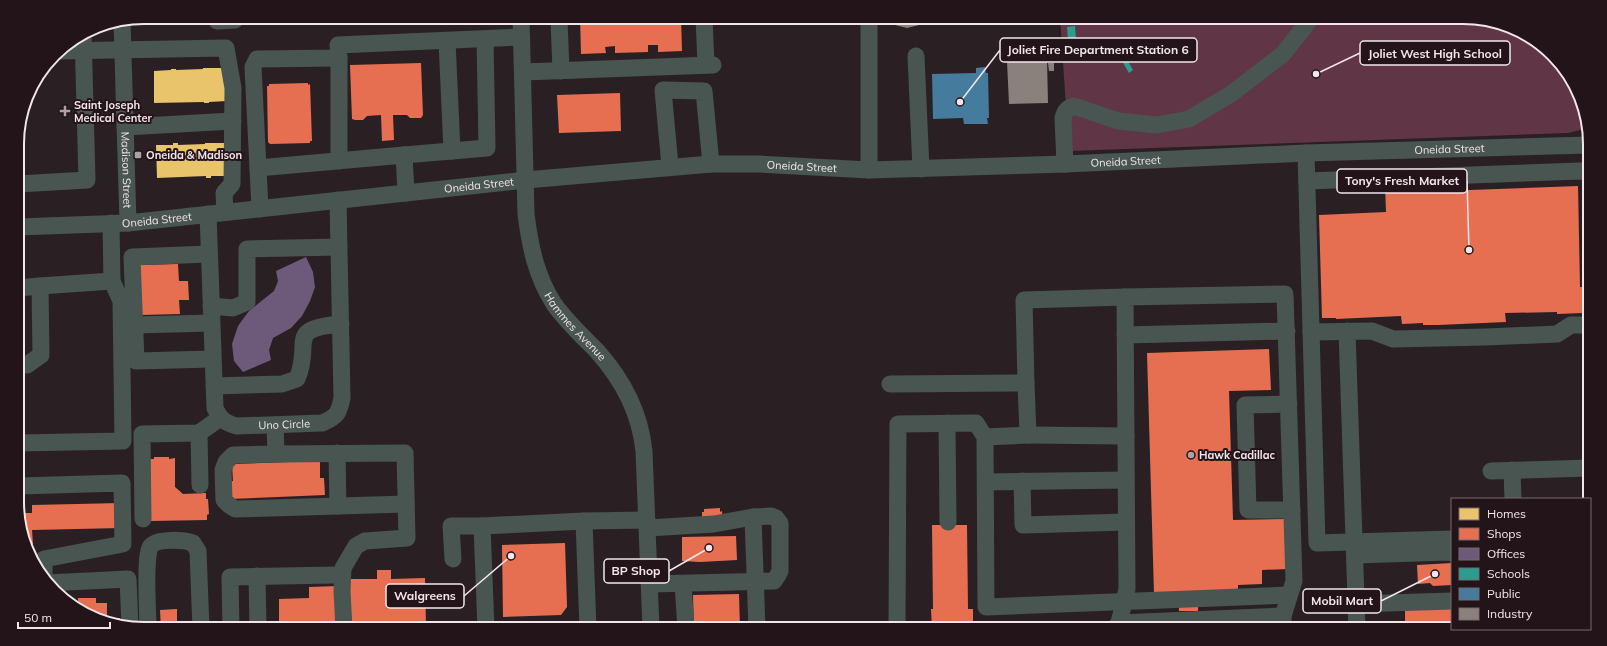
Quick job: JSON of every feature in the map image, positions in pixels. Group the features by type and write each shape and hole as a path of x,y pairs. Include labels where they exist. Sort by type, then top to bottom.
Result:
{"street":[{"name":"Hammes Avenue","path":"521,24 526,214 530,246 545,288 564,317 598,352 628,393 635,408 642,436 648,524 651,622"},
{"path":"559,24 561,70"},
{"path":"522,72 710,65 705,24"},
{"path":"869,24 869,170"},
{"path":"1064,164 1063,118 1064,112 1068,108 1074,106 1118,121 1157,125 1189,119 1231,94 1283,54 1307,24"},
{"name":"Madison Street","path":"122,26 128,223"},
{"path":"339,161 338,45 522,37"},
{"path":"258,168 487,148 485,39"},
{"path":"447,41 452,151"},
{"path":"24,184 87,180 84,42 123,50 226,48 233,88 233,121 232,184 224,193 225,212"},
{"path":"916,56 921,169"},
{"path":"260,209 253,67 257,59 339,58"},
{"path":"670,166 663,90 704,91 711,164"},
{"path":"125,127 233,121"},
{"name":"Oneida Street","path":"24,227 128,223 670,166 759,164 869,170 921,169 1306,153 1583,145"},
{"path":"1460,149 1461,175"},
{"path":"1306,153 1317,543 1355,548 1448,552 1451,554"},
{"path":"404,155 406,193"},
{"path":"1307,181 1461,175 1583,173"},
{"name":"Uno Circle","path":"220,418 226,423 237,426 322,423 332,419 340,411 342,398 338,200"},
{"path":"143,519 142,434 199,433 220,418 215,408 212,359 208,214"},
{"path":"24,443 123,441 121,302 112,281 111,223"},
{"path":"211,306 233,308 247,302 247,249 339,247"},
{"path":"209,254 132,257 136,361 212,359"},
{"path":"24,287 112,281"},
{"path":"24,365 28,365 41,354 40,286"},
{"path":"1028,435 1024,300 1285,294 1294,581 1283,622"},
{"path":"1118,622 1127,589 1125,297"},
{"path":"134,325 211,323"},
{"path":"214,386 282,384 297,379 302,369 303,337 308,330 324,325 341,324"},
{"path":"1311,332 1372,331 1393,339 1486,337 1557,334 1571,325 1583,325"},
{"path":"1125,334 1286,331"},
{"path":"1347,331 1357,622"},
{"path":"890,384 1026,384"},
{"path":"1289,404 1245,405 1248,510 1292,510"},
{"path":"947,423 948,522"},
{"path":"897,622 898,424 976,423 985,437 986,607 1289,596"},
{"path":"275,425 276,454"},
{"path":"199,433 200,485"},
{"path":"985,437 1028,435 1126,436"},
{"path":"337,453 338,506"},
{"path":"344,622 342,591 344,568 356,546 365,541 407,538 405,453 233,455 226,462 223,470 224,500 229,506 235,509 406,504"},
{"path":"1491,471 1583,468"},
{"path":"1512,470 1513,498"},
{"path":"986,482 1126,480"},
{"path":"1022,481 1023,525 1126,522"},
{"path":"24,486 122,483 123,544 39,559"},
{"path":"453,559 451,526 584,521 648,524 714,524 753,517 771,516 776,518 780,523 780,571 774,581 650,584"},
{"path":"753,517 757,622"},
{"path":"584,521 588,622"},
{"path":"482,526 486,622"},
{"path":"1355,548 1451,539"},
{"path":"148,622 148,550 155,542 183,540 193,543 198,551 201,622"},
{"path":"231,622 230,577 334,575"},
{"path":"257,576 258,622"},
{"path":"56,583 128,579 130,621"},
{"path":"683,584 686,622"},
{"path":"1356,604 1451,602"}],"shaded area":[{"path":"1060,24 1463,24 1494,28 1516,36 1530,44 1553,65 1563,77 1571,91 1577,105 1582,130 1568,133 1069,151"}],"building: Homes":[{"path":"226,68 227,101 209,103 154,103 154,71"},
{"path":"173,143 178,143 178,145 228,143 229,176 211,176 211,178 206,178 206,176 157,178 156,145 173,145"}],"building: Shops":[{"path":"580,24 681,24 682,51 658,52 658,45 648,45 648,52 615,53 615,46 605,47 606,53 581,54"},
{"path":"421,63 423,115 421,118 410,118 407,115 393,115 394,140 382,141 381,115 367,116 363,120 352,119 350,65"},
{"path":"308,83 308,85 310,84 312,141 310,141 310,143 270,144 268,142 267,86 269,86 269,84"},
{"path":"620,93 621,131 559,133 557,95"},
{"path":"1414,184 1414,192 1578,186 1580,287 1582,287 1583,313 1505,313 1506,322 1438,325 1423,325 1423,323 1402,324 1401,316 1336,319 1322,318 1319,215 1386,212 1385,185"},
{"path":"178,264 179,281 188,281 189,300 179,300 180,314 141,315 140,265"},
{"name":"Hawk Cadillac","path":"1269,349 1271,390 1229,391 1233,520 1287,519 1288,569 1262,570 1262,584 1238,585 1238,590 1198,591 1198,611 1179,611 1178,592 1154,593 1147,353"},
{"path":"154,457 169,457 169,459 175,458 175,487 183,494 206,493 209,514 207,515 207,520 150,521 148,459 154,459"},
{"path":"320,461 320,478 324,478 325,495 229,499 229,482 233,481 232,464"},
{"path":"121,503 121,528 32,530 33,544 31,544 26,526 24,513 32,513 32,505"},
{"path":"720,508 720,512 722,511 723,521 702,521 702,512 704,512 704,509"},
{"path":"932,525 967,525 968,609 973,609 973,622 932,622 931,609 933,609"},
{"path":"736,536 737,560 700,562 682,561 682,537"},
{"path":"565,543 567,607 561,615 503,617 502,545"},
{"path":"1451,563 1451,585 1433,586 1430,583 1418,584 1417,565"},
{"path":"377,570 391,570 391,579 425,578 426,622 347,622 346,579 377,579"},
{"path":"338,586 339,622 279,622 279,599 309,598 309,587"},
{"path":"739,594 740,622 694,622 693,595"},
{"path":"78,598 96,598 96,603 107,603 107,616 91,610 78,603"},
{"path":"1451,607 1451,621 1405,622 1405,609"},
{"path":"177,609 177,622 161,622 160,610"}],"building: Offices":[{"path":"306,257 313,272 315,287 302,316 291,328 273,338 269,350 271,360 243,372 234,361 232,344 238,326 249,311 274,291 278,281 276,271"}],"building: Schools":[{"path":"1075,26 1076,39 1068,40 1067,27"},
{"path":"1126,58 1133,70 1129,73 1122,61"}],"building: Public":[{"path":"985,67 986,73 988,73 988,124 964,124 963,118 933,119 932,74 976,73 976,68"}],"building: Industry":[{"path":"894,24 920,24 907,28"},
{"path":"1047,60 1048,103 1009,104 1007,61"},
{"path":"1048,63 1054,63 1054,71 1049,71"}],"place":[{"name":"Joliet West High School","path":"1316,74"},
{"name":"Joliet Fire Department Station 6","path":"960,102"},
{"name":"Saint Joseph Medical Center","path":"65,111"},
{"name":"Oneida & Madison","path":"138,155"},
{"name":"Tony's Fresh Market","path":"1469,250"},
{"name":"Hawk Cadillac","path":"1191,455"},
{"name":"BP Shop","path":"709,548"},
{"name":"Walgreens","path":"511,556"},
{"name":"Mobil Mart","path":"1435,574"}]}
